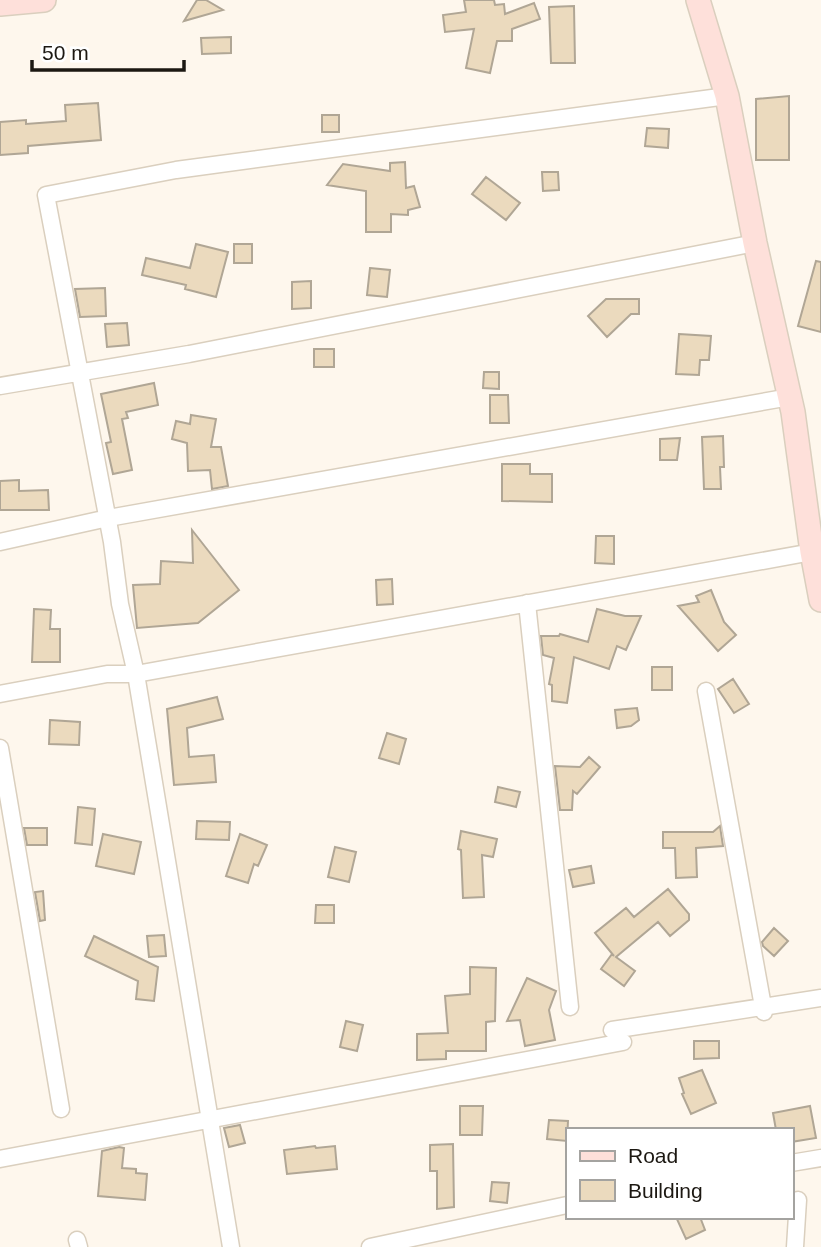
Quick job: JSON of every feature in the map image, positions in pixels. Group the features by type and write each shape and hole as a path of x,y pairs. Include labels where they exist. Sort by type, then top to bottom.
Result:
{"street":[{"path":"0,4 44,0"},
{"path":"698,0 727,96 755,243 790,397 821,600"},
{"path":"231,1247 136,674 120,604 108,518 46,195 176,170 727,96"},
{"path":"0,386 190,354 755,243"},
{"path":"0,542 108,518 790,397"},
{"path":"0,694 107,674 136,674 812,552"},
{"path":"527,603 570,1006"},
{"path":"706,691 764,1012"},
{"path":"0,748 61,1109"},
{"path":"0,1159 821,998"},
{"path":"793,1163 821,1158"},
{"path":"795,1247 798,1200"},
{"path":"370,1247 566,1205"}],"building":[{"path":"197,0 206,0 223,10 184,21"},
{"path":"464,0 494,0 495,5 504,4 505,14 534,3 540,19 512,29 512,41 497,41 490,73 466,68 474,29 445,32 443,15 466,12"},
{"path":"574,6 575,63 551,63 549,7"},
{"path":"231,37 231,53 202,54 201,38"},
{"path":"789,96 789,160 756,160 756,99"},
{"path":"98,103 101,140 28,146 28,153 0,155 0,122 26,120 26,124 66,121 65,105"},
{"path":"322,115 339,115 339,132 322,132"},
{"path":"647,128 669,129 668,148 645,146"},
{"path":"405,162 406,188 414,186 420,207 408,210 408,215 391,214 391,232 366,232 366,191 327,185 343,164 390,171 390,163"},
{"path":"542,172 558,172 559,190 543,191"},
{"path":"486,177 520,203 506,220 472,194"},
{"path":"196,244 228,252 216,297 185,289 186,285 142,275 146,258 190,268"},
{"path":"234,244 252,244 252,263 234,263"},
{"path":"816,261 821,262 821,332 798,326"},
{"path":"370,268 390,270 387,297 367,295"},
{"path":"311,281 311,308 292,309 292,282"},
{"path":"105,288 106,316 80,317 75,289"},
{"path":"606,299 639,299 639,314 631,314 607,337 588,316"},
{"path":"127,323 129,345 107,347 105,324"},
{"path":"679,334 711,336 709,360 700,360 699,375 676,374"},
{"path":"314,349 334,349 334,367 314,367"},
{"path":"484,372 499,372 499,389 483,388"},
{"path":"154,383 158,405 126,412 128,418 122,419 132,470 113,474 106,443 111,442 101,394"},
{"path":"490,395 508,395 509,423 490,423"},
{"path":"191,415 216,419 211,447 221,447 228,486 212,489 210,470 188,471 187,443 172,439 176,421 190,424"},
{"path":"723,436 724,467 720,467 721,489 704,489 702,437"},
{"path":"680,438 677,460 660,460 660,439"},
{"path":"502,464 530,464 530,474 552,474 552,502 502,501"},
{"path":"19,480 19,491 48,490 49,510 0,510 0,481"},
{"path":"192,530 239,590 198,623 137,628 133,585 160,584 161,561 193,563"},
{"path":"596,536 614,536 614,564 595,563"},
{"path":"392,579 393,604 377,605 376,580"},
{"path":"711,590 724,622 736,635 718,651 678,606 699,602 696,596"},
{"path":"34,609 51,610 50,629 60,629 60,662 32,662"},
{"path":"597,609 625,616 641,616 626,650 617,646 609,669 574,657 567,703 552,701 552,685 549,684 554,658 543,655 541,636 560,634 588,642"},
{"path":"652,667 672,667 672,690 652,690"},
{"path":"733,679 749,704 734,713 718,689"},
{"path":"217,697 223,719 187,728 189,757 214,755 216,782 174,785 167,709"},
{"path":"637,708 639,720 631,726 617,728 615,710"},
{"path":"50,720 80,722 79,745 49,744"},
{"path":"387,733 406,739 399,764 379,758"},
{"path":"589,757 600,767 577,794 573,791 572,810 560,810 555,766 580,767"},
{"path":"498,787 520,792 516,807 495,802"},
{"path":"78,807 95,809 92,845 75,843"},
{"path":"197,821 230,822 229,840 196,839"},
{"path":"720,826 723,846 696,848 697,877 676,878 675,848 663,848 663,832 713,832"},
{"path":"24,828 47,828 47,845 27,845"},
{"path":"461,831 497,839 493,857 482,855 484,897 463,898 461,850 458,849"},
{"path":"103,834 141,842 134,874 96,866"},
{"path":"240,834 267,845 258,866 254,864 248,883 226,876"},
{"path":"335,847 356,852 349,882 328,877"},
{"path":"591,866 594,883 573,887 569,870"},
{"path":"668,889 689,914 689,920 670,936 658,922 616,957 635,971 624,986 601,969 612,954 614,956 595,933 626,908 634,917"},
{"path":"43,891 45,920 40,921 35,892"},
{"path":"316,905 334,905 334,923 315,923"},
{"path":"774,928 788,941 774,956 762,942"},
{"path":"164,935 166,956 149,957 147,936"},
{"path":"94,936 158,967 154,1001 136,999 138,981 85,956"},
{"path":"470,967 496,968 495,1021 486,1022 486,1051 446,1051 446,1059 417,1060 417,1034 448,1033 445,996 470,994"},
{"path":"527,978 556,991 549,1010 555,1040 525,1046 520,1020 507,1021"},
{"path":"346,1021 363,1025 357,1051 340,1047"},
{"path":"694,1041 719,1041 719,1058 694,1059"},
{"path":"702,1070 716,1103 691,1114 682,1094 684,1093 679,1078"},
{"path":"460,1106 483,1106 482,1135 460,1135"},
{"path":"810,1106 816,1138 793,1142 793,1128 776,1128 773,1113"},
{"path":"549,1120 568,1121 566,1141 547,1139"},
{"path":"240,1125 245,1143 229,1147 224,1128"},
{"path":"453,1144 454,1207 437,1209 437,1171 430,1171 430,1145"},
{"path":"335,1146 337,1169 287,1174 284,1150"},
{"path":"124,1148 122,1168 136,1169 136,1173 147,1174 145,1200 98,1196 102,1151"},
{"path":"492,1182 509,1183 507,1203 490,1201"},
{"path":"677,1219 701,1219 705,1230 686,1239"}]}
